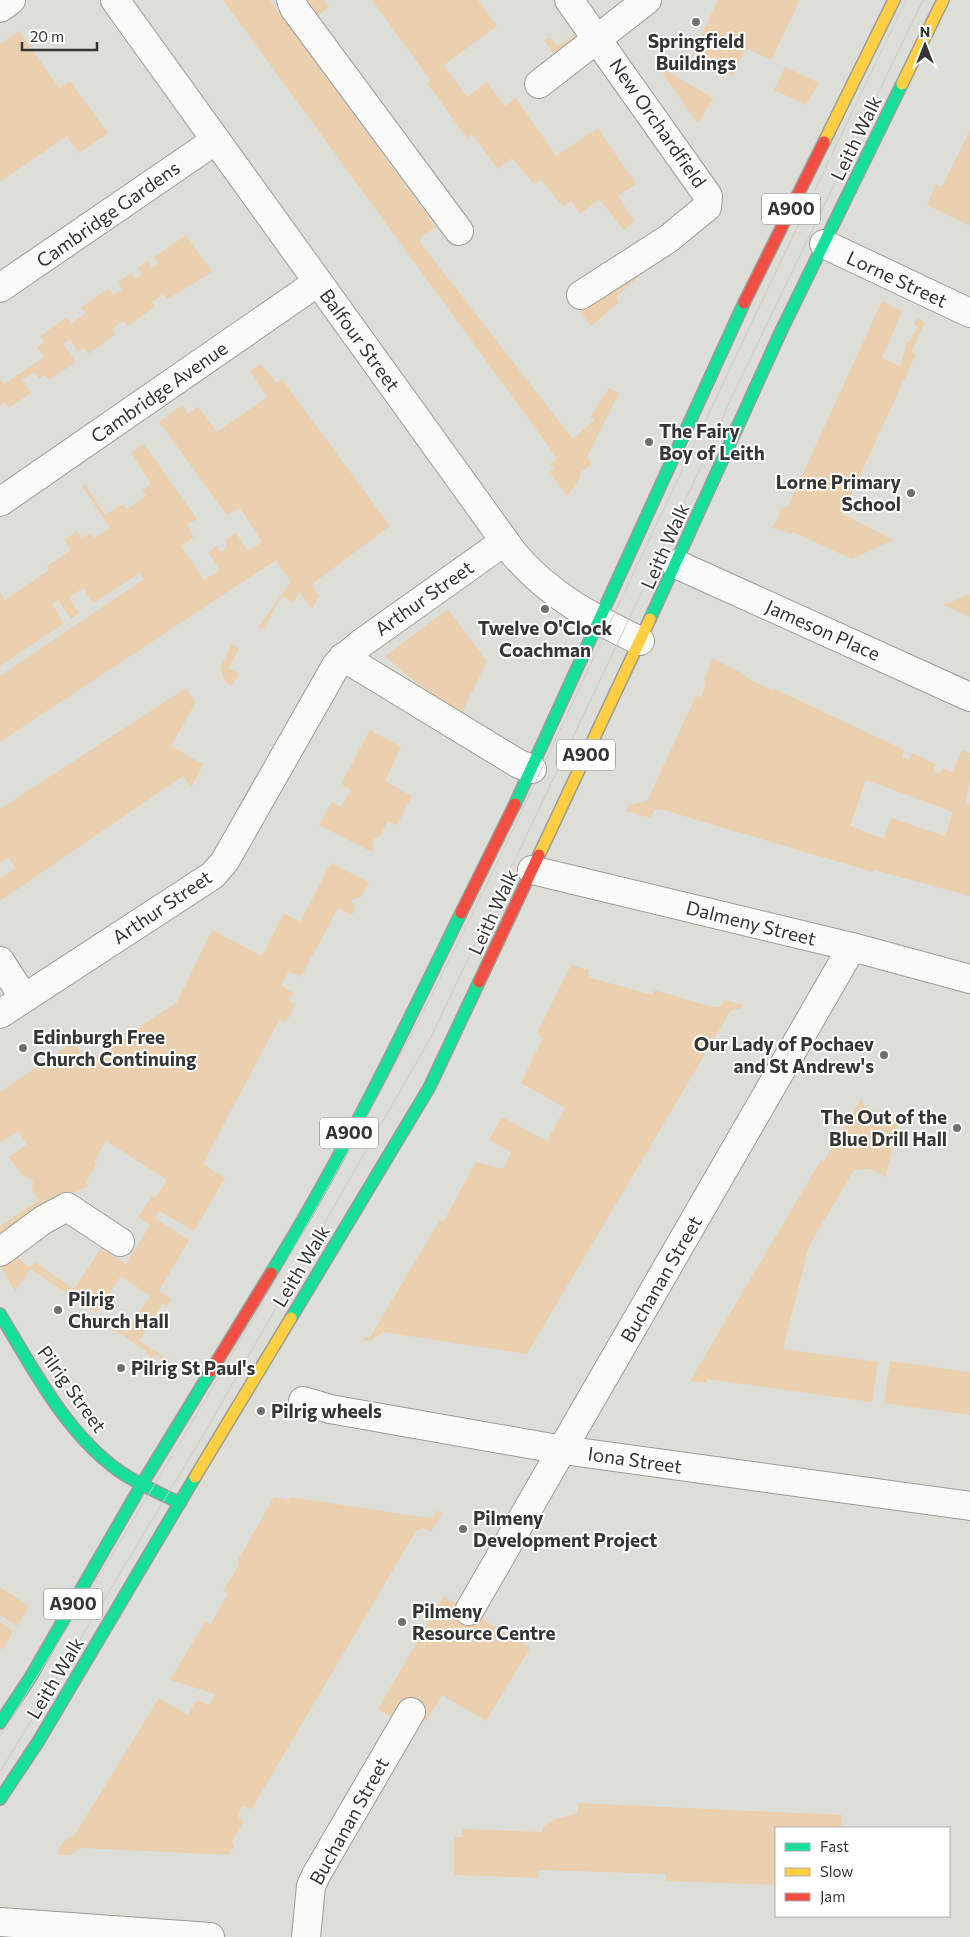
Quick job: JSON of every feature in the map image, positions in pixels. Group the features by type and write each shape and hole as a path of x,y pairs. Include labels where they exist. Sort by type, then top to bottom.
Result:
{"main road":[{"name":"Leith Walk","path":"0,1722 30,1678 142,1484 301,1224 408,1021 532,770 739,315 894,0"},
{"name":"Leith Walk","path":"0,1799 38,1742 429,1088 676,564 782,330 944,0"},
{"name":"Pilrig Street","path":"2,1320 82,1436 113,1466 142,1484 180,1503"}],"street":[{"path":"0,8 11,0"},
{"name":"Balfour Street","path":"115,0 505,541 540,583 560,598 599,622 640,641"},
{"path":"291,0 294,8 459,231"},
{"name":"New Orchardfield","path":"569,0 598,38 708,196 707,206 668,239 581,295"},
{"path":"598,38 647,0"},
{"name":"New Orchardfield","path":"539,84 598,38"},
{"name":"Cambridge Gardens","path":"0,288 216,140"},
{"name":"Lorne Street","path":"824,244 970,313"},
{"name":"Cambridge Avenue","path":"0,502 318,282"},
{"name":"Arthur Street","path":"0,1014 203,882 220,868 332,671 344,657 505,541"},
{"name":"Jameson Place","path":"676,564 970,697"},
{"path":"344,657 481,742 532,770"},
{"name":"Dalmeny Street","path":"532,870 852,947 970,979"},
{"name":"Buchanan Street","path":"469,1611 852,947"},
{"path":"0,961 24,998"},
{"path":"0,1252 43,1220 67,1208 120,1242"},
{"name":"Iona Street","path":"303,1401 330,1409 563,1450 970,1506"},
{"name":"Buchanan Street","path":"306,1937 310,1893 316,1875 411,1712"},
{"path":"0,1922 210,1937"}],"shaded area":[{"path":"223,0 270,0 436,227 420,238 420,242 573,439 594,420 591,416 609,388 619,393 587,457 592,464 581,472 579,480 567,496 550,472 554,469 550,464 557,458"},
{"path":"306,0 324,0 329,7 318,16"},
{"path":"372,0 478,0 497,26 444,65 467,97 487,82 505,106 516,98 556,156 598,128 636,184 618,196 634,221 624,230 599,199 580,214 571,201 563,207 541,180 534,184 512,158 498,169 472,134 467,138 427,83 430,80"},
{"path":"718,0 800,0 771,60 746,48 733,76 692,55"},
{"path":"19,31 59,88 70,81 108,133 79,153 67,136 0,182 0,44"},
{"path":"577,32 583,39 557,58 544,40 550,37 558,46"},
{"path":"785,67 819,83 806,105 774,90"},
{"path":"665,70 713,98 698,124 663,74"},
{"path":"970,130 970,226 927,205 936,184 942,187"},
{"path":"186,235 212,272 168,299 163,294 152,302 155,307 128,326 123,321 112,329 116,334 88,354 84,348 78,352 70,339 63,344 76,362 49,380 45,375 39,379 34,372 22,380 31,393 9,408 5,402 0,406 0,379 4,384 44,357 37,347 45,342 40,336 67,317 71,324 86,313 80,308 109,288 113,295 122,289 118,282 131,273 135,279 142,275 138,268 148,261 152,268 158,264 154,257"},
{"path":"641,272 643,273 616,297 619,302 591,326 580,312"},
{"path":"882,301 902,311 882,358 900,366 907,342 910,342 917,326 914,324 917,318 925,322 911,352 916,354 842,514 894,540 852,559 793,532 792,534 770,527 774,526 781,509 788,506"},
{"path":"261,364 276,383 282,379 390,526 311,585 319,596 312,609 299,592 293,603 282,596 263,629 258,627 291,582 276,560 0,742 0,676 144,579 140,573 93,603 83,588 69,598 79,613 71,619 58,600 52,604 64,623 0,666 0,593 5,600 49,570 47,566 71,550 64,540 77,531 82,538 91,533 95,538 110,528 82,486 85,484 105,515 123,504 127,509 146,496 142,490 151,484 131,453 144,444 197,519 187,525 194,537 181,546 204,580 220,570 208,552 216,546 219,551 223,551 227,545 225,540 236,533 248,551 262,542 240,508 227,515 159,422 182,405 188,413 198,407 217,432 267,397 250,371"},
{"path":"970,594 970,617 943,605"},
{"path":"448,609 487,661 462,713 415,682 385,656"},
{"path":"232,644 239,649 229,668 239,674 232,686 225,682 220,668"},
{"path":"713,658 744,674 745,677 772,690 775,689 904,750 902,757 909,760 912,753 936,764 933,771 939,774 943,768 952,772 962,750 970,753 970,782 965,803 970,804 970,896 874,870 873,872 660,809 654,810 651,818 626,811 628,805 647,801 696,696 701,697 705,686 704,679","holes":["866,780 953,812 945,836 891,818 884,839 850,826"]},
{"path":"186,688 196,702 171,746 203,764 191,788 183,776 0,901 0,879 16,868 8,858 0,863 0,809"},
{"path":"370,730 401,747 385,781 412,796 397,825 388,821 380,836 374,839 372,852 319,825 332,802 341,807 351,790 341,784"},
{"path":"331,863 369,882 361,897 352,900 355,910 352,915 338,908 301,977 289,971 281,985 294,993 289,999 292,1003 296,1004 286,1023 279,1020 203,1164 225,1178 194,1231 159,1211 155,1218 189,1240 159,1291 171,1299 167,1307 162,1304 139,1341 170,1360 167,1364 155,1354 152,1358 146,1351 125,1337 125,1334 123,1336 104,1325 105,1319 126,1332 150,1296 121,1276 96,1313 30,1269 15,1292 0,1264 15,1255 30,1268 35,1262 74,1289 101,1248 126,1264 150,1225 138,1217 152,1196 155,1198 167,1180 106,1141 94,1162 97,1164 85,1183 89,1186 32,1211 0,1234 0,1226 39,1200 32,1191 33,1180 22,1175 9,1157 27,1144 18,1131 0,1143 0,1092 74,1042 87,1062 177,1002 212,930 262,956 284,913 300,922"},
{"path":"571,965 589,970 588,977 652,995 655,990 712,1007 720,1007 724,1000 744,1005 741,1009 735,1009 730,1012 527,1354 383,1332 370,1341 363,1340 365,1337 370,1337 440,1220 443,1222 476,1162 503,1169 511,1152 489,1140 502,1117 547,1141 565,1108 521,1083 543,1038 537,1033"},
{"path":"861,1099 866,1109 901,1117 885,1177 871,1169 854,1170 809,1246 783,1349 878,1362 872,1402 707,1379 706,1383 690,1381 821,1160 824,1161"},
{"path":"890,1361 970,1372 970,1415 884,1403"},
{"path":"274,1497 289,1500 290,1497 429,1518 435,1515 436,1510 442,1514 431,1532 423,1528 416,1531 251,1810 245,1806 242,1807 238,1814 239,1818 244,1821 232,1841 234,1847 229,1855 81,1848 70,1855 58,1855 63,1843 68,1838 74,1836 159,1698 188,1715 197,1700 209,1705 215,1694 170,1680 206,1620 210,1625 228,1594 223,1591 239,1565 238,1560"},
{"path":"0,1587 29,1606 17,1626 0,1615"},
{"path":"444,1596 530,1648 486,1721 442,1695 426,1721 406,1708 398,1721 378,1709"},
{"path":"0,1622 13,1631 3,1650 0,1648"},
{"path":"578,1803 842,1815 841,1827 775,1827 775,1885 666,1881 666,1874 539,1870 538,1878 454,1875 454,1837 462,1837 462,1829 542,1832 543,1827 552,1820 578,1813"}],"tram line":[{"path":"0,1736 208,1395 308,1223 404,1048 510,837 757,311 906,0"},
{"path":"0,1772 201,1439 431,1037 718,431 729,403 923,0"}],"traffic: fast":[{"path":"650,619 782,329 902,84"},
{"path":"515,804 744,303"},
{"path":"271,1273 347,1141 461,913"},
{"path":"291,1318 429,1088 479,982"},
{"path":"0,1314 52,1399 100,1456 119,1471 141,1484 180,1503"},
{"path":"0,1723 30,1678 142,1484 211,1371"},
{"path":"0,1799 38,1742 195,1477"}],"traffic: slow":[{"path":"824,142 894,0"},
{"path":"902,84 943,0"},
{"path":"539,855 650,619"},
{"path":"195,1477 291,1318"}],"traffic: jam":[{"path":"744,303 824,142"},
{"path":"461,913 515,804"},
{"path":"479,982 539,855"},
{"path":"211,1371 271,1273"}],"place":[{"name":"Springfield Buildings","path":"696,22"},
{"name":"The Fairy Boy of Leith","path":"649,442"},
{"name":"Lorne Primary School","path":"911,493"},
{"name":"Twelve O'Clock Coachman","path":"545,609"},
{"name":"Edinburgh Free Church Continuing","path":"23,1048"},
{"name":"Our Lady of Pochaev and St Andrew's","path":"884,1055"},
{"name":"The Out of the Blue Drill Hall","path":"957,1128"},
{"name":"Pilrig Church Hall","path":"58,1310"},
{"name":"Pilrig St Paul's","path":"121,1368"},
{"name":"Pilrig wheels","path":"261,1411"},
{"name":"Pilmeny Development Project","path":"463,1529"},
{"name":"Pilmeny Resource Centre","path":"402,1622"}]}
